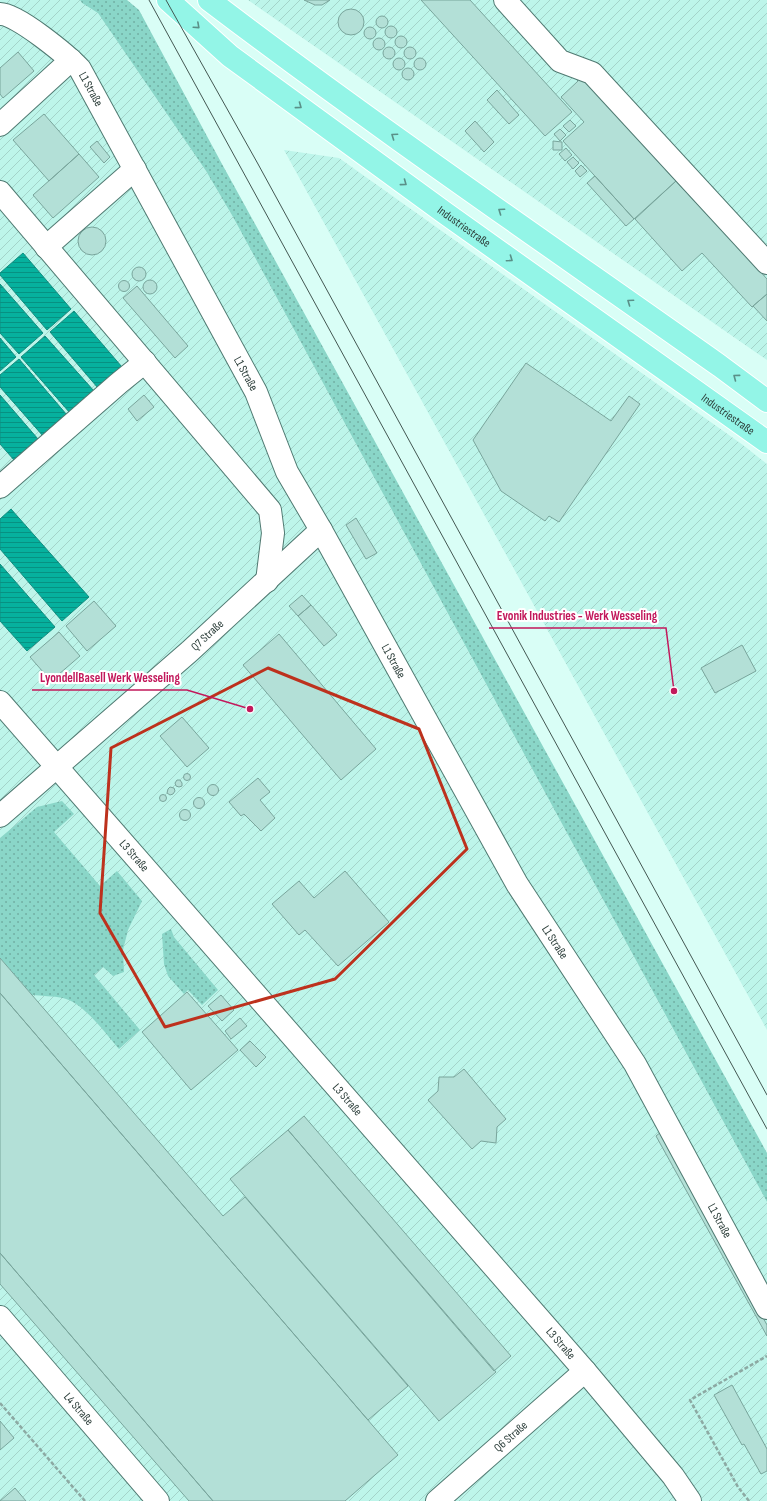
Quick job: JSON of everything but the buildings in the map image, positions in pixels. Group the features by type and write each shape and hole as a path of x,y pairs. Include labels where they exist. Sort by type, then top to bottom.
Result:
{"main road":[{"name":"Industriestraße","path":"168,0 230,56 445,213 766,443"},
{"path":"209,0 385,130 714,361 767,401"}],"lane":[{"path":"505,0 560,61 592,73 767,264"},
{"name":"L1 Straße","path":"0,14 5,14 20,22 71,60 80,69 256,392 287,472 321,530 517,884 635,1064 767,1308"},
{"path":"0,125 71,60"},
{"path":"46,247 135,169"},
{"path":"0,192 270,510 273,533 267,581"},
{"path":"0,487 118,383 145,362"},
{"name":"Q7 Straße","path":"0,816 190,651 321,530"},
{"name":"L3 Straße","path":"0,702 585,1371 673,1476 690,1501"},
{"name":"L4 Straße","path":"0,1317 158,1501"},
{"name":"Q6 Straße","path":"437,1501 585,1371"}],"path":[{"path":"748,1501 738,1487 690,1400 767,1356"},
{"path":"0,1403 85,1501"}],"highlighted area":[{"path":"268,668 419,729 467,849 335,979 165,1027 100,913 111,748"}],"shaded area":[{"path":"0,0 80,0 82,3 98,12 206,171 233,217 767,1202 767,1501 0,1501"},
{"path":"80,0 127,0 139,10 222,164 767,1153 767,1202 233,217 206,171 98,13 82,3"},
{"path":"248,0 767,0 767,360"},
{"path":"284,150 339,158 743,445 767,464 767,1030"},
{"path":"23,253 71,309 47,330 0,275 0,273"},
{"path":"0,284 43,333 19,354 0,333"},
{"path":"74,311 122,367 98,388 50,332"},
{"path":"45,336 94,391 70,413 21,357"},
{"path":"0,338 16,357 0,371"},
{"path":"19,359 67,415 43,436 0,387 0,375"},
{"path":"0,395 38,439 14,460 0,444"},
{"path":"11,509 89,597 62,621 0,549 0,519"},
{"path":"0,564 55,627 27,651 0,621"},
{"path":"62,801 74,814 54,832 100,886 117,871 142,901 128,930 123,950 124,972 113,976 103,967 94,975 140,1030 119,1049 94,1019 71,1001 59,997 32,995 0,958 0,838 37,807"},
{"path":"171,929 174,937 218,990 202,1005 188,990 184,994 168,976 164,964 162,934"}],"tram line":[{"path":"149,0 767,1129"},
{"path":"166,0 258,164 767,1095"}],"place":[{"name":"Evonik Industries - Werk Wesseling","path":"674,691"},
{"name":"LyondellBasell Werk Wesseling","path":"250,709"}]}
